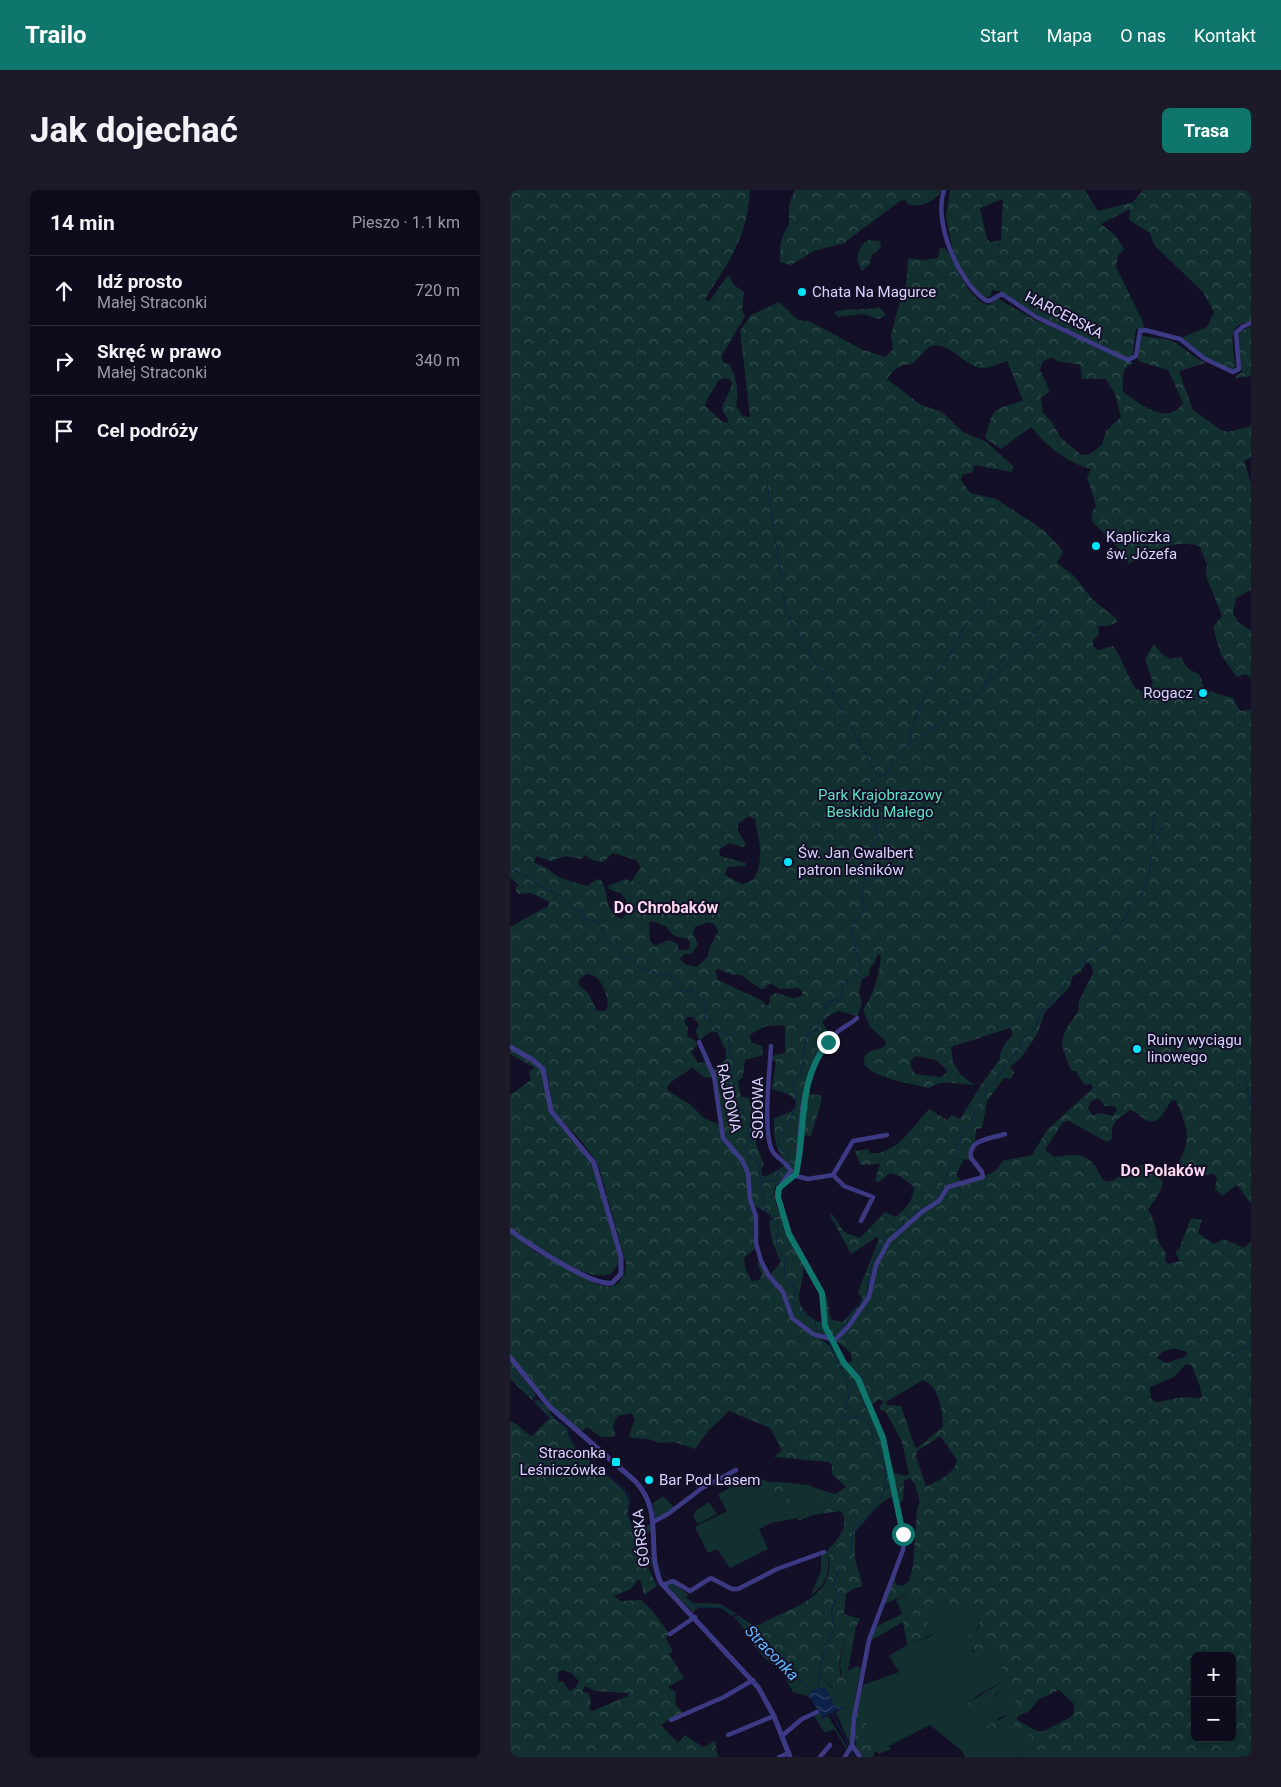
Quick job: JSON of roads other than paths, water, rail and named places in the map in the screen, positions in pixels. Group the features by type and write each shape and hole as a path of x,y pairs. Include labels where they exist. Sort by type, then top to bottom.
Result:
{"street":[{"name":"HARCERSKA","path":"944,190 942,197 944,224 954,259 967,283 985,300 988,301 1002,294 1036,317 1128,360 1136,356 1140,332 1180,338 1205,359 1236,372 1240,365 1235,340 1238,330 1251,323"},
{"path":"845,1757 850,1748 865,1655 903,1550 904,1541 883,1438 858,1379 844,1363 831,1340 824,1322 822,1293 789,1234 778,1197 779,1188 796,1176 808,1079 818,1056 838,1031 858,1018"},
{"name":"RAJDOWA","path":"699,1042 714,1076 723,1138 742,1160 748,1173 750,1199 756,1216 756,1243 761,1261 772,1280 783,1292 792,1318 837,1349"},
{"name":"SODOWA","path":"771,1046 768,1131 772,1151 791,1170 791,1174 779,1188"},
{"path":"510,1048 533,1060 543,1069 553,1114 586,1150 594,1163 619,1248 622,1264 621,1274 612,1282 600,1282 538,1250 510,1230"},
{"path":"831,1340 848,1328 869,1297 876,1265 889,1240 923,1211 939,1201 948,1187 983,1177 982,1172 971,1158 972,1146 976,1142 1004,1134"},
{"path":"833,1175 852,1142 858,1139 886,1135"},
{"path":"796,1176 808,1179 833,1175"},
{"path":"833,1175 844,1186 873,1197 862,1221"},
{"name":"RAJDOWA","path":"821,1338 831,1340"},
{"name":"GÓRSKA","path":"510,1357 549,1406 642,1488 651,1506 657,1570 663,1585 695,1616 753,1680 763,1694 774,1716 789,1755"},
{"path":"653,1522 663,1517 706,1485 736,1470"},
{"path":"663,1585 670,1581 690,1591 711,1578 732,1589 738,1590 777,1569 824,1552"},
{"path":"670,1634 695,1616"},
{"path":"671,1720 724,1697 753,1680"},
{"path":"782,1735 802,1719 817,1712"},
{"path":"728,1735 774,1716"},
{"path":"820,1757 830,1745"},
{"path":"850,1748 860,1757"},
{"path":"779,1757 789,1755"}],"water":[{"path":"825,1688 835,1707 845,1707 822,1717 808,1695 814,1689"}],"waterway":[{"path":"767,483 782,583"},
{"path":"783,593 786,613 828,684 877,775"},
{"path":"907,746 917,714 936,674 957,644 961,632 990,599"},
{"path":"1018,647 1055,612"},
{"path":"1021,655 1043,633"},
{"path":"789,1166 789,1156 785,1151 781,1151 778,1138 787,1126 795,1105 796,1098 793,1084 800,1075 802,1066 806,1064 802,1059 807,1033 817,1031 818,1023 826,1010 825,1004 841,998 843,985 855,977 861,967 850,928 863,911 865,905 862,900 865,873 862,860 877,838 873,794 869,783 887,774 894,760 907,746 939,723 955,708 980,694 990,673 1014,650"},
{"path":"984,686 1018,657"},
{"path":"1154,846 1153,822 1157,812"},
{"path":"1155,837 1168,820"},
{"path":"861,1301 866,1296 872,1263 884,1239 900,1228 906,1218 912,1217 935,1201 944,1183 950,1164 957,1157 956,1147 974,1117 975,1108 985,1096 987,1086 994,1084 1005,1066 1018,1051 1023,1039 1034,1030 1040,1013 1061,990 1073,971 1111,936 1125,919 1132,904 1141,895 1149,875 1151,854"},
{"path":"510,868 561,896 572,909 581,911 585,919 598,922 606,939 619,950 622,956 632,960 641,969 649,970 661,976 670,974 682,992 691,990 706,1006 705,1018 710,1019 715,1028 727,1035 730,1042 728,1049 735,1066 727,1076 731,1097 748,1119 750,1140 745,1149 749,1157 758,1162 764,1211 773,1218 778,1227 776,1243 786,1260 784,1272 796,1289 793,1307 815,1322 815,1328 823,1335"},
{"path":"1245,1077 1251,1107"},
{"path":"761,1182 774,1181 777,1173 787,1170"},
{"path":"833,1335 848,1322 848,1317 858,1304"},
{"path":"818,1688 823,1656 835,1628 832,1608 839,1596 833,1586 840,1567 850,1555 853,1529 868,1516 880,1500 886,1482 886,1472 868,1422 862,1417 847,1418 843,1415 848,1401 847,1385 829,1341"},
{"path":"1226,1357 1251,1343"},
{"name":"Straconka","path":"510,1372 517,1377 543,1409 567,1428 572,1442 626,1490 629,1499 628,1513 631,1525 654,1566"},
{"name":"Straconka","path":"658,1567 670,1581"},
{"name":"Straconka","path":"672,1584 688,1602 700,1607 725,1608 760,1636 768,1651 783,1667 813,1691"},
{"name":"Straconka","path":"832,1712 849,1747"},
{"name":"Straconka","path":"851,1750 853,1757"},
{"path":"510,1753 512,1757"}],"place":[{"name":"Chata Na Magurce","path":"802,292"},
{"name":"Kapliczka św. Józefa","path":"1096,546"},
{"name":"Rogacz","path":"1203,693"},
{"name":"Św. Jan Gwalbert patron leśników","path":"788,862"},
{"name":"Ruiny wyciągu linowego","path":"1137,1049"},
{"name":"Straconka Leśniczówka","path":"616,1462"},
{"name":"Bar Pod Lasem","path":"649,1480"}],"district":[{"name":"Do Chrobaków","path":"666,907"},
{"name":"Do Polaków","path":"1163,1170"}],"park label":[{"name":"Park Krajobrazowy Beskidu Małego","path":"880,804"}]}
